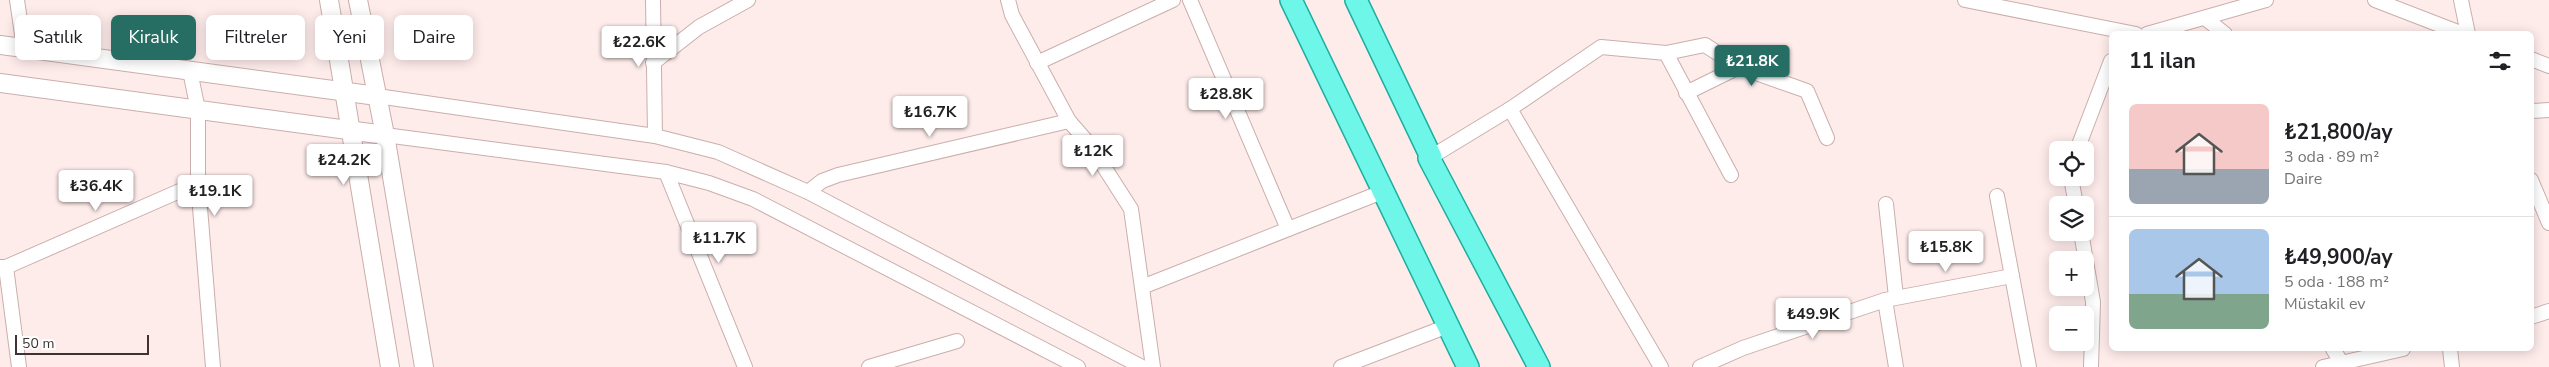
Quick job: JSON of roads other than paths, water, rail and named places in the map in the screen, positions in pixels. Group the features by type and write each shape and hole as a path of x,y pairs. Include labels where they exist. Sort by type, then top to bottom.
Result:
{"main road":[{"path":"1291,0 1468,367"},
{"path":"1356,0 1431,157 1429,158 1539,367"}],"street":[{"path":"17,0 19,15"},
{"path":"329,0 346,93 390,367"},
{"path":"358,0 385,135 424,367"},
{"path":"653,0 655,136"},
{"path":"653,63 699,27 748,0"},
{"path":"1008,0 1012,16 1069,121 1090,145 1131,210 1153,367"},
{"path":"1037,63 1173,0"},
{"path":"1190,0 1288,229"},
{"path":"1965,0 2117,31"},
{"path":"2158,31 2266,0"},
{"path":"2375,0 2455,31"},
{"path":"2461,0 2467,31"},
{"path":"2205,18 2221,31"},
{"path":"0,45 15,47"},
{"path":"1431,157 1510,109 1601,47 1666,52 1705,45 1738,67 1807,91 1827,138"},
{"path":"1666,52 1686,93 1731,174"},
{"path":"101,59 655,136 718,152 808,192 1142,367"},
{"path":"2534,60 2549,66"},
{"path":"2080,141 2109,66"},
{"path":"1686,93 1738,67"},
{"path":"190,71 198,110 198,183 213,367"},
{"path":"0,83 352,132 666,172 709,183 753,199 1078,367"},
{"path":"1510,109 1661,367"},
{"path":"2534,111 2549,110"},
{"path":"808,192 822,181 838,174 1069,121"},
{"path":"666,172 745,367"},
{"path":"19,367 3,267 198,183"},
{"path":"2534,187 2549,222"},
{"path":"1142,287 1382,192"},
{"path":"1997,196 2029,367"},
{"path":"1886,204 1896,367"},
{"path":"2083,241 2093,302 2091,367"},
{"path":"1700,367 1724,362 1891,299 2012,276"},
{"path":"2534,316 2549,311"},
{"path":"1341,367 1448,326"},
{"path":"869,367 957,341"},
{"path":"2334,351 2343,364"},
{"path":"2324,367 2395,351"},
{"path":"2450,351 2452,367"}]}
